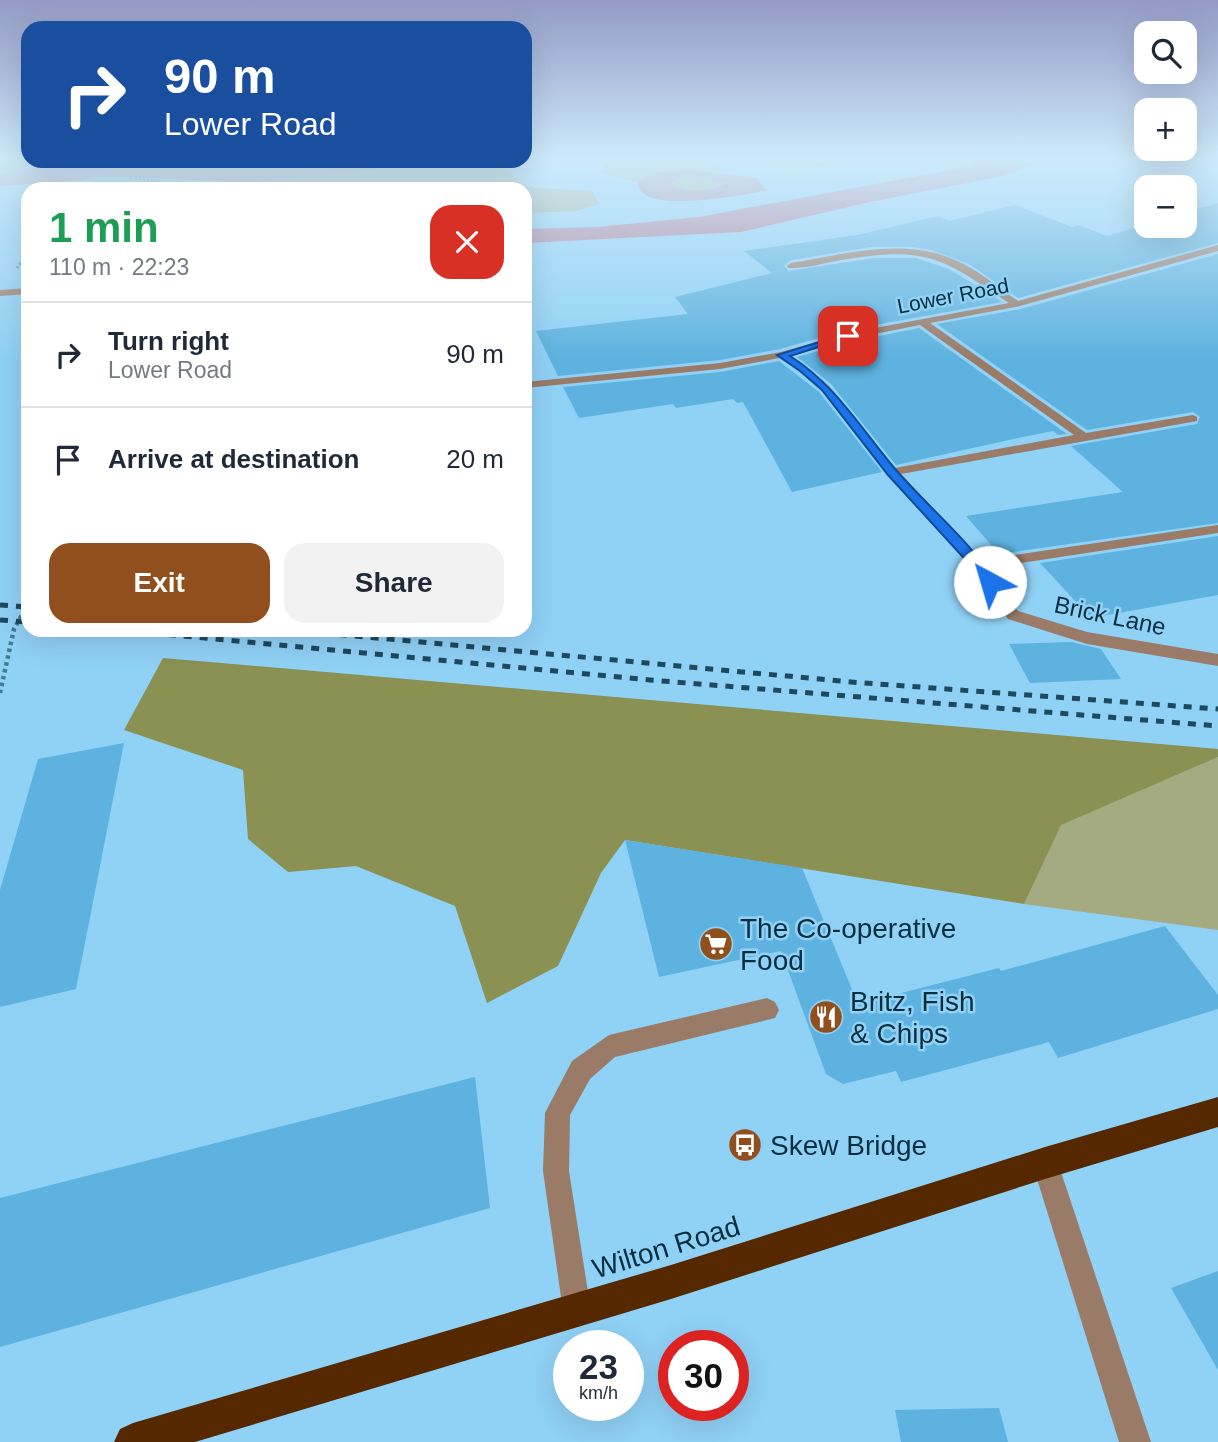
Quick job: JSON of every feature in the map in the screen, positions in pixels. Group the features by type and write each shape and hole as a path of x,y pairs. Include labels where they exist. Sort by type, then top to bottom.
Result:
{"highway":[{"name":"Wilton Road","path":"133,1442 577,1311 1045,1163 1218,1112"}],"street":[{"name":"Lower Road","path":"532,384 720,366 782,355 848,336 1017,304 1119,278 1218,248"},
{"path":"791,266 908,252 944,259 1017,304"},
{"path":"859,256 872,265"},
{"path":"0,293 21,292"},
{"path":"922,321 1084,437"},
{"name":"Brick Lane","path":"782,355 804,369 825,388 892,472 978,565 1013,615 1087,638 1218,660"},
{"path":"892,472 1193,419"},
{"path":"978,565 1218,530"},
{"path":"577,1311 556,1171 558,1113 581,1070 609,1047 767,1010"},
{"path":"1045,1163 1135,1442"}],"path":[{"path":"18,265 21,261"},
{"path":"0,693 14,629 21,616"}],"green space":[{"path":"163,658 1218,749 1218,757 1061,825 1024,904 625,840 601,873 558,966 487,1003 455,906 356,866 288,872 248,839 243,770 124,730"},
{"path":"1218,757 1218,930 1024,904 1060,825"}],"shaded area":[{"path":"625,224 774,224 741,232 532,243 532,229"}],"building":[{"path":"903,224 1078,225 1107,236 1134,228 1134,238 1197,238 1197,224 1218,224 1218,243 1018,298 969,264 931,250 871,247 791,260 784,265 788,271 875,258 916,258 949,269 1002,302 847,330 780,349 720,360 558,376 536,331 688,314 675,297 772,273 744,251 857,235"},
{"path":"1218,254 1218,523 999,554 966,516 1123,492 1071,446 1197,424 1200,417 1193,412 1087,430 937,324 1021,309"},
{"path":"919,328 1067,434 1058,435 1053,431 896,465 831,384 797,357 850,342"},
{"path":"779,361 819,392 882,472 792,492 743,402 737,403 733,399 676,408 673,404 579,418 563,387 720,372"},
{"path":"1218,536 1218,595 1091,618 1040,563"},
{"path":"1071,642 1101,649 1121,679 1030,683 1009,644"},
{"path":"124,743 76,989 0,1007 0,890 38,759"},
{"path":"625,840 802,868 858,1004 999,968 1001,971 1165,926 1218,995 1218,1009 1058,1058 1049,1042 901,1082 896,1071 843,1084 826,1074 781,951 659,977"},
{"path":"475,1077 490,1208 0,1347 0,1198"},
{"path":"1218,1271 1218,1370 1171,1288"},
{"path":"999,1408 1008,1442 901,1442 895,1410"}],"railway":[{"path":"0,605 21,606"},
{"path":"0,620 21,622"},
{"path":"194,637 650,680 1218,726"},
{"path":"366,637 851,682 1218,709"}],"place":[{"name":"The Co-operative Food","path":"716,944"},
{"name":"Britz, Fish & Chips","path":"826,1017"},
{"name":"Skew Bridge","path":"745,1145"}],"route":[{"path":"848,336 782,355 804,369 825,388 892,472 978,565 990,582"}]}
